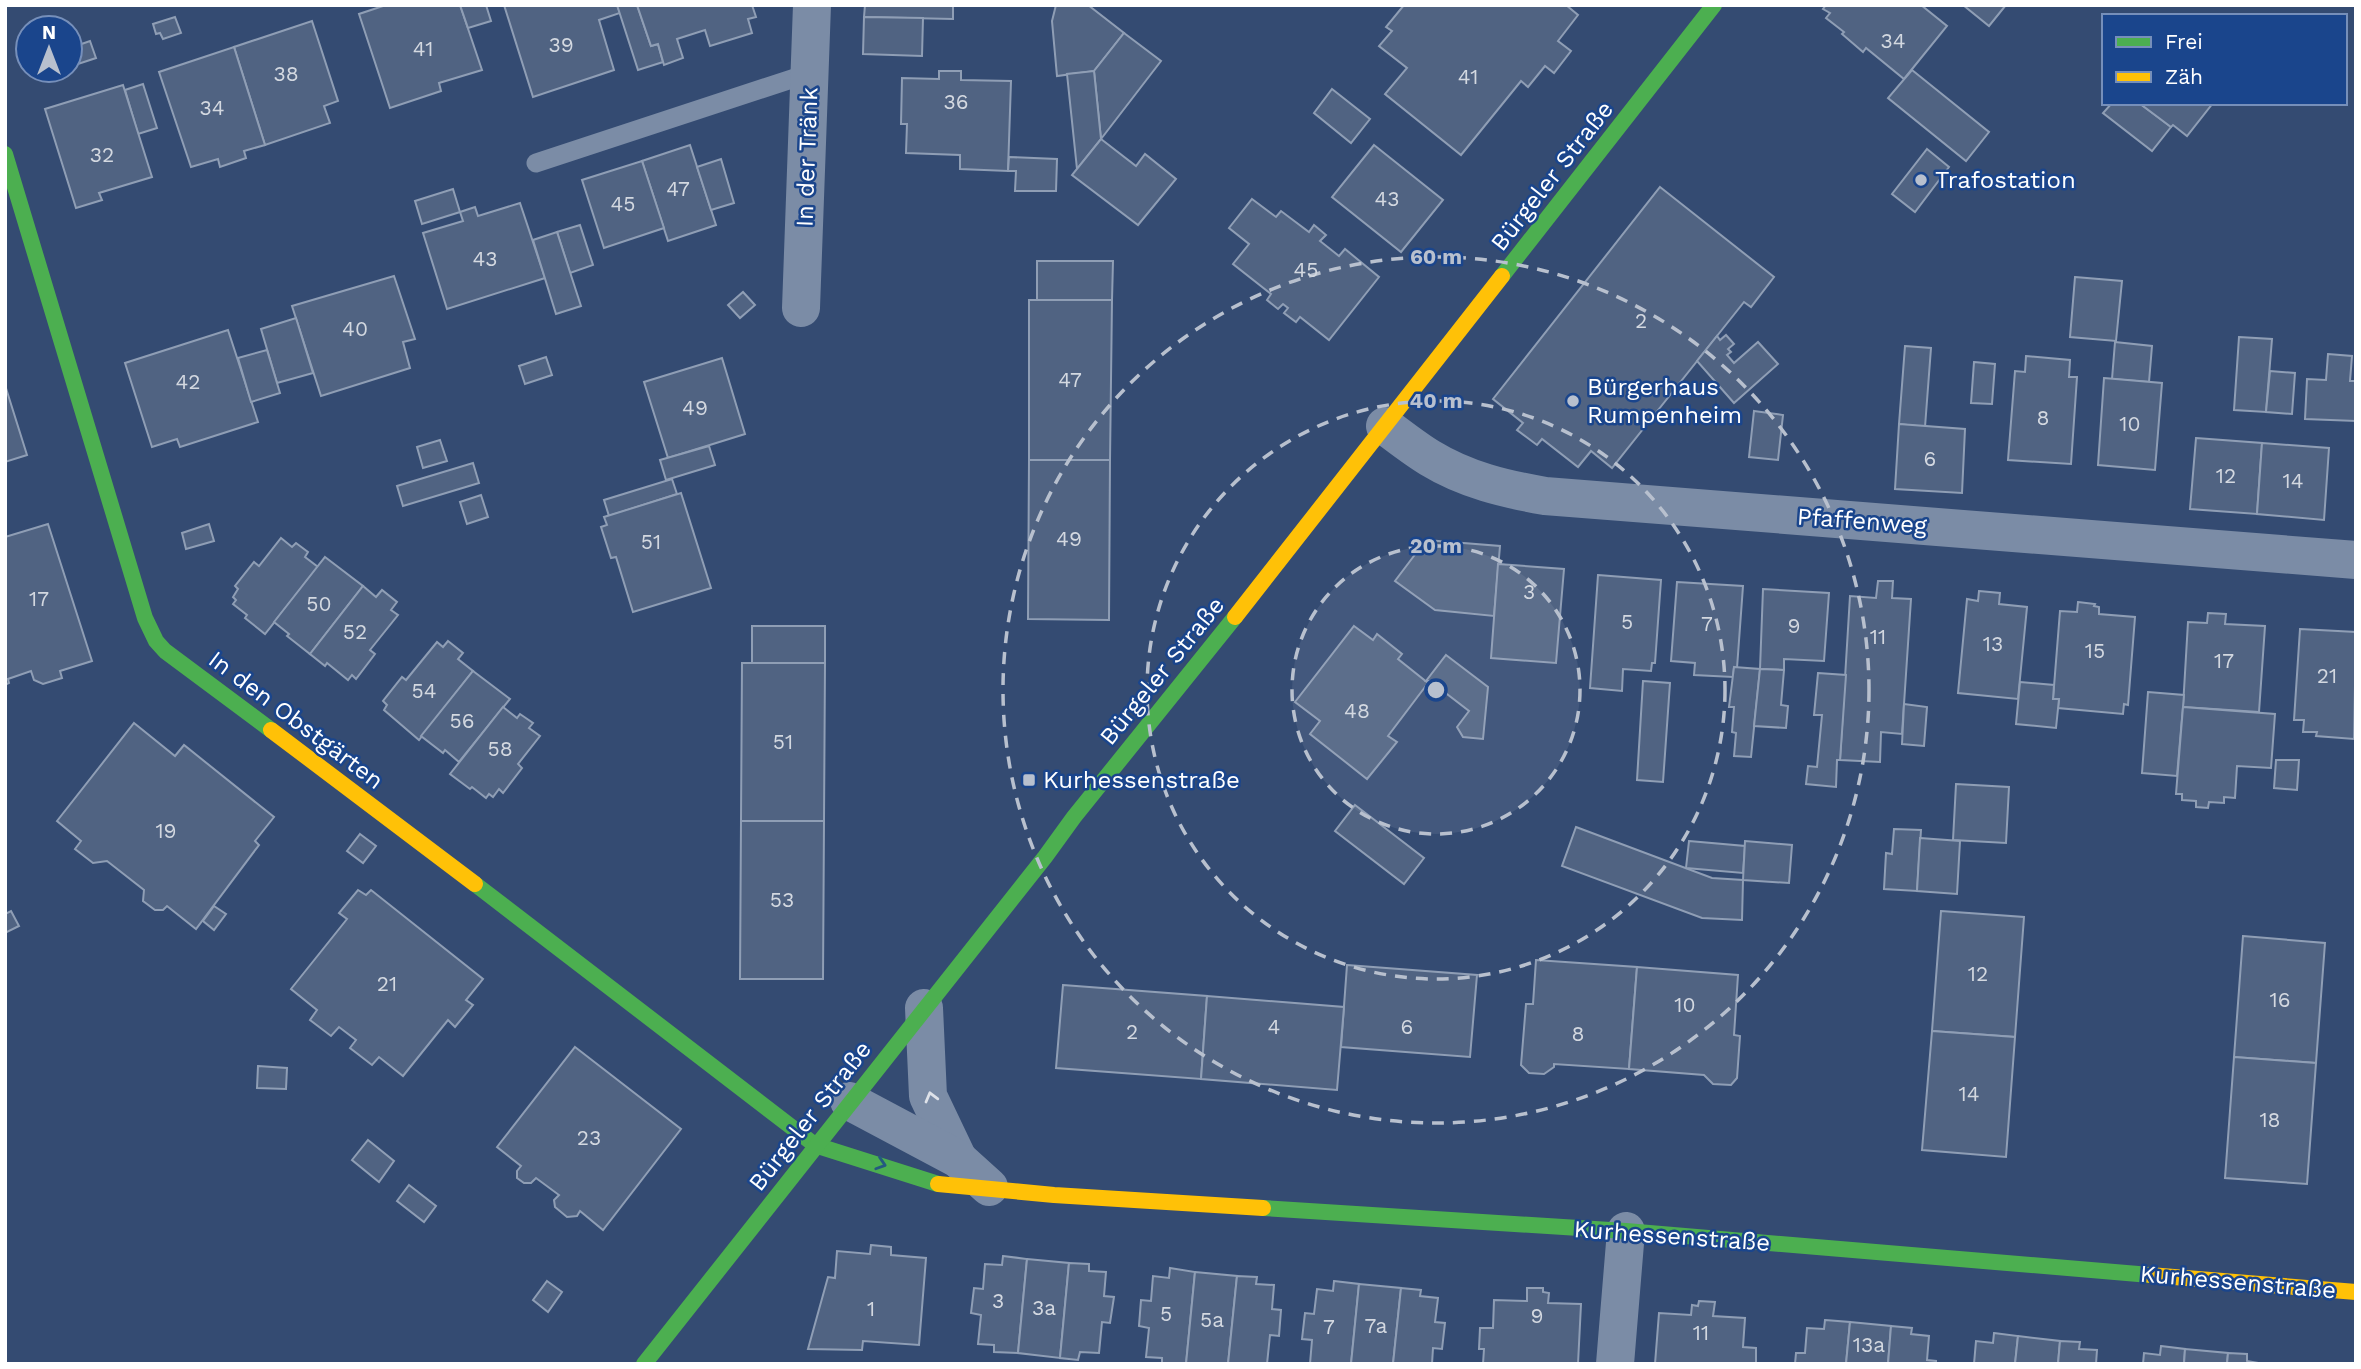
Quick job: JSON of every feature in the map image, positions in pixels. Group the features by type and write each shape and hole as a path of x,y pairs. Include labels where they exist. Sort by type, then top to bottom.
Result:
{"street":[{"name":"In der Tränk","path":"802,308 812,5"},
{"name":"Bürgeler Straße","path":"644,1364 1714,5"},
{"name":"In den Obstgärten","path":"5,154 145,618 156,641 816,1145"},
{"name":"Pfaffenweg","path":"1385,426 1430,458 1461,474 1489,484 1545,496 2356,560"},
{"path":"924,1007 928,1096 958,1159"},
{"path":"849,1101 958,1159 989,1187"},
{"name":"Kurhessenstraße","path":"816,1145 939,1184 1054,1195 1626,1231 2356,1292"},
{"path":"1615,1364 1626,1231"}],"lane":[{"path":"536,163 810,73"}],"building":[{"path":"386,5 460,5 482,70 439,83 441,91 390,108 359,14"},
{"path":"460,5 486,5 491,21 468,28"},
{"path":"504,5 617,5 620,13 599,20 614,70 533,97"},
{"path":"617,5 637,5 651,46 658,44 663,62 638,70"},
{"path":"637,5 752,5 756,17 748,19 752,33 710,46 705,30 677,39 683,58 664,65 658,44 651,46"},
{"path":"865,5 953,5 953,19 864,17"},
{"path":"1056,5 1088,5 1124,33 1094,71 1057,76 1052,21"},
{"path":"1404,5 1566,5 1578,15 1558,41 1571,51 1554,73 1545,66 1528,87 1521,81 1461,155 1385,94 1407,68 1379,46 1392,31 1386,27"},
{"path":"1826,5 1921,5 1947,26 1904,79 1866,48 1863,52 1842,34 1844,32 1826,18 1830,13 1823,9"},
{"path":"1963,5 2006,5 1989,26"},
{"path":"175,17 181,33 163,39 160,33 156,34 153,24"},
{"path":"864,17 923,18 922,56 863,54"},
{"path":"312,21 338,101 324,106 330,123 265,145 234,47"},
{"path":"1124,33 1161,61 1101,139 1094,71"},
{"path":"90,41 96,58 84,62 84,43"},
{"path":"234,47 265,145 244,151 246,158 220,167 218,159 191,167 159,72"},
{"path":"1912,70 1989,132 1966,161 1888,98"},
{"path":"939,71 961,71 961,80 1011,81 1008,171 960,169 960,155 906,153 907,124 901,124 902,78 939,79"},
{"path":"1094,71 1101,139 1077,169 1067,74"},
{"path":"143,84 157,128 138,134 125,90"},
{"path":"123,85 152,177 99,193 102,200 76,208 45,109"},
{"path":"1332,89 1370,119 1351,143 1314,113"},
{"path":"2110,105 2142,105 2171,127 2152,151 2103,113"},
{"path":"2142,105 2211,105 2187,136 2173,125 2171,127"},
{"path":"1101,139 1136,166 1145,154 1176,179 1138,225 1072,175"},
{"path":"690,145 716,225 668,241 642,161"},
{"path":"1374,145 1443,200 1401,252 1332,197"},
{"name":"Trafostation","path":"1927,149 1949,167 1915,212 1892,194"},
{"path":"1009,157 1057,159 1056,191 1015,191 1016,171 1008,171"},
{"path":"721,159 734,203 711,210 697,167"},
{"path":"642,161 664,228 604,248 582,180"},
{"path":"1660,187 1774,277 1751,307 1744,302 1612,468 1591,451 1578,467 1542,439 1537,445 1517,430 1523,423 1493,399"},
{"path":"453,189 460,212 422,224 415,201"},
{"path":"1252,199 1276,217 1281,211 1309,232 1314,225 1326,235 1320,241 1339,256 1345,249 1379,277 1329,340 1300,317 1296,322 1284,313 1288,308 1283,304 1278,309 1267,300 1271,294 1233,264 1249,244 1229,228"},
{"path":"520,203 545,278 447,309 423,233 463,221 460,212 475,207 478,216"},
{"path":"580,225 593,265 570,273 557,232"},
{"path":"557,232 581,306 556,314 533,240"},
{"path":"1037,261 1113,261 1112,300 1037,300"},
{"path":"394,276 415,339 403,342 410,368 321,396 292,306"},
{"path":"2075,277 2122,281 2116,341 2070,337"},
{"path":"743,292 755,305 740,318 728,305"},
{"path":"1029,300 1112,300 1110,460 1029,460"},
{"path":"296,318 313,373 277,383 261,329"},
{"path":"228,330 258,422 180,447 177,439 152,447 125,363"},
{"path":"1726,335 1734,344 1728,349 1731,352 1727,355 1734,363 1758,342 1778,364 1734,403 1697,361 1717,336 1720,340"},
{"path":"2239,337 2272,339 2266,412 2234,410"},
{"path":"2115,342 2152,346 2149,382 2112,379"},
{"path":"1905,346 1931,348 1925,427 1899,424"},
{"path":"267,350 280,393 251,402 238,358"},
{"path":"2328,354 2352,356 2350,381 2356,381 2356,421 2305,419 2307,379 2326,380"},
{"path":"2026,356 2070,360 2069,377 2077,377 2071,464 2008,460 2015,371 2025,372"},
{"path":"546,357 552,375 525,384 519,366"},
{"path":"722,358 745,434 668,458 644,382"},
{"path":"1974,362 1995,364 1992,404 1971,403"},
{"path":"2270,371 2295,373 2292,414 2266,412"},
{"path":"2104,378 2162,383 2155,470 2098,465"},
{"path":"5,385 27,455 5,462"},
{"path":"1754,411 1783,415 1778,460 1749,457"},
{"path":"1899,424 1965,429 1962,493 1895,489"},
{"path":"2196,438 2262,443 2257,514 2190,509"},
{"path":"440,440 447,461 423,468 417,447"},
{"path":"2262,443 2329,448 2324,520 2257,514"},
{"path":"709,446 715,465 666,480 660,460"},
{"path":"1029,460 1110,460 1109,620 1028,619"},
{"path":"473,463 479,483 403,506 397,486"},
{"path":"672,479 677,494 609,516 604,500"},
{"path":"681,493 711,588 633,612 616,557 611,558 601,527 607,525 604,517"},
{"path":"481,495 488,517 467,524 460,502"},
{"path":"48,524 92,661 60,671 62,678 43,684 34,680 31,671 8,679 9,683 5,685 5,537"},
{"path":"209,524 214,541 186,549 182,533"},
{"path":"281,538 292,547 296,543 308,552 305,557 318,567 265,634 245,618 247,615 233,604 236,600 233,597 238,589 235,586 254,562 259,566"},
{"path":"1426,540 1500,546 1494,616 1435,610 1395,581"},
{"path":"325,557 363,586 310,654 274,622"},
{"path":"1498,564 1564,569 1556,663 1491,658"},
{"path":"1598,575 1661,580 1655,663 1652,663 1651,671 1623,669 1622,691 1590,688"},
{"path":"1878,581 1893,581 1892,598 1911,599 1902,734 1881,732 1880,762 1840,760 1850,596 1876,598"},
{"path":"1677,582 1743,586 1737,668 1734,667 1733,677 1694,675 1695,663 1671,661"},
{"path":"363,586 376,597 382,590 397,602 391,610 398,615 370,650 375,654 356,679 352,675 348,680 327,663 325,666 310,654"},
{"path":"1763,589 1829,593 1824,661 1784,659 1784,670 1760,669"},
{"path":"1979,591 2000,593 1999,604 2027,607 2018,699 1958,693 1967,599 1978,601"},
{"path":"2078,602 2095,604 2094,606 2099,607 2099,614 2135,617 2128,705 2124,704 2123,714 2058,708 2059,699 2053,699 2060,611 2077,612"},
{"path":"2208,613 2226,614 2225,624 2265,626 2259,712 2183,707 2188,622 2207,623"},
{"path":"752,626 825,626 825,663 752,663"},
{"path":"1354,626 1373,640 1377,634 1402,654 1398,659 1428,683 1388,736 1397,742 1367,779 1310,734 1320,721 1295,702"},
{"path":"2300,629 2356,632 2354,739 2316,736 2317,732 2303,732 2304,720 2294,720"},
{"path":"448,641 463,653 458,659 473,671 419,740 384,710 387,705 383,701 402,677 406,680 437,642 443,647"},
{"path":"1446,655 1488,687 1483,739 1463,737 1457,727 1469,711 1430,681 1426,681"},
{"path":"742,663 825,663 824,821 741,821"},
{"path":"1734,667 1760,669 1751,757 1734,756 1734,707 1729,707"},
{"path":"1760,669 1784,670 1781,705 1788,706 1786,728 1754,726"},
{"path":"473,671 510,699 459,762 421,736"},
{"path":"1818,673 1846,675 1836,787 1806,784 1808,766 1817,767 1822,715 1814,715"},
{"path":"1643,681 1670,683 1663,782 1637,780"},
{"path":"2020,682 2054,685 2053,699 2059,699 2056,728 2016,724"},
{"path":"2148,692 2184,695 2177,776 2142,773"},
{"path":"1904,704 1927,707 1924,746 1902,744"},
{"path":"503,707 517,718 520,714 533,723 529,728 540,736 518,764 522,768 503,793 499,789 493,797 489,794 486,798 450,774"},
{"path":"2183,707 2275,714 2271,768 2237,766 2235,798 2224,797 2224,803 2209,802 2208,808 2196,807 2196,801 2182,800 2182,794 2176,794"},
{"path":"134,723 175,756 184,745 274,817 255,841 259,845 196,929 167,906 163,910 155,910 143,901 144,890 107,861 93,863 75,849 81,841 57,821"},
{"path":"2276,760 2299,760 2297,790 2274,788"},
{"path":"1956,784 2009,787 2006,843 1953,840"},
{"path":"1355,805 1424,858 1404,884 1335,831"},
{"path":"741,821 824,821 823,979 740,979"},
{"path":"1576,827 1712,878 1743,880 1742,920 1702,918 1562,866"},
{"path":"1894,829 1921,830 1917,891 1884,889 1886,853 1892,854"},
{"path":"360,834 376,846 363,863 347,851"},
{"path":"1920,838 1960,841 1957,894 1917,891"},
{"path":"1689,841 1745,846 1743,873 1686,868"},
{"path":"1745,841 1792,845 1789,883 1743,880"},
{"path":"358,890 366,895 371,890 483,979 466,1000 473,1005 455,1027 448,1020 403,1076 379,1057 372,1065 350,1048 356,1040 339,1027 331,1036 310,1020 317,1010 291,989 347,919 339,913"},
{"path":"214,906 226,914 214,930 203,921"},
{"path":"11,911 19,926 5,933 5,914"},
{"path":"1941,911 2024,917 2015,1037 1932,1031"},
{"path":"2243,936 2325,943 2316,1063 2234,1057"},
{"path":"1536,960 1637,967 1629,1069 1554,1064 1554,1067 1544,1074 1529,1073 1521,1065 1526,1004 1533,1004"},
{"path":"1347,965 1477,975 1470,1057 1341,1047"},
{"path":"1637,967 1738,975 1734,1035 1740,1036 1737,1078 1731,1085 1713,1084 1704,1075 1629,1069"},
{"path":"1063,985 1207,996 1201,1079 1056,1068"},
{"path":"1207,996 1344,1007 1337,1090 1201,1079"},
{"path":"1932,1031 2015,1037 2006,1157 1922,1150"},
{"path":"575,1047 681,1129 603,1230 580,1211 577,1216 567,1217 555,1207 554,1200 559,1195 536,1178 531,1183 524,1183 517,1178 517,1171 521,1166 497,1147"},
{"path":"2234,1057 2316,1063 2307,1184 2225,1178"},
{"path":"258,1066 287,1068 286,1089 257,1088"},
{"path":"368,1140 394,1161 379,1182 352,1160"},
{"path":"409,1185 436,1206 424,1222 397,1201"},
{"path":"871,1245 891,1247 891,1255 926,1258 919,1345 863,1341 862,1350 808,1349 828,1277 835,1278 837,1251 870,1254"},
{"path":"1003,1256 1027,1259 1018,1353 994,1352 994,1345 978,1344 981,1315 971,1313 974,1288 983,1289 985,1264 1002,1265"},
{"path":"1027,1259 1069,1263 1060,1358 1018,1353"},
{"path":"1069,1263 1089,1264 1089,1271 1106,1272 1104,1296 1114,1297 1110,1323 1102,1322 1099,1353 1080,1352 1078,1360 1060,1358"},
{"path":"1170,1268 1195,1272 1186,1364 1162,1364 1162,1358 1146,1357 1149,1328 1139,1326 1141,1300 1151,1301 1153,1276 1169,1278"},
{"path":"1195,1272 1237,1276 1228,1364 1186,1364"},
{"path":"1237,1276 1257,1277 1256,1284 1274,1285 1272,1309 1281,1310 1279,1336 1270,1335 1267,1364 1228,1364"},
{"path":"547,1281 562,1292 548,1312 533,1300"},
{"path":"1334,1281 1359,1284 1351,1364 1310,1364 1312,1340 1302,1339 1305,1313 1314,1314 1317,1289 1333,1291"},
{"path":"1359,1284 1401,1288 1393,1364 1351,1364"},
{"path":"1401,1288 1421,1290 1420,1296 1438,1298 1435,1322 1445,1323 1442,1349 1433,1348 1432,1364 1393,1364"},
{"path":"1527,1288 1543,1288 1543,1292 1549,1293 1548,1303 1581,1304 1578,1364 1483,1364 1484,1349 1479,1349 1480,1328 1493,1328 1494,1300 1527,1301"},
{"path":"1699,1301 1715,1302 1713,1316 1745,1318 1743,1347 1756,1348 1756,1364 1655,1364 1659,1313 1691,1315 1692,1305 1698,1306"},
{"path":"1825,1320 1850,1322 1846,1364 1795,1364 1796,1353 1805,1353 1807,1328 1824,1329"},
{"path":"1850,1322 1891,1326 1888,1364 1846,1364"},
{"path":"1891,1326 1912,1328 1911,1334 1929,1336 1927,1360 1936,1361 1936,1364 1888,1364"},
{"path":"1994,1333 2018,1336 2015,1364 1974,1364 1976,1341 1993,1343"},
{"path":"2018,1336 2060,1341 2058,1364 2015,1364"},
{"path":"2060,1341 2080,1342 2079,1349 2097,1350 2096,1364 2058,1364"},
{"path":"2161,1346 2185,1349 2184,1364 2143,1364 2144,1353 2160,1355"},
{"path":"2185,1349 2228,1353 2227,1364 2184,1364"},
{"path":"2228,1353 2247,1354 2247,1361 2264,1364 2227,1364"}],"traffic: fast":[{"path":"1502,276 1714,5"},
{"path":"5,154 145,618 156,641 165,651 271,730"},
{"path":"644,1364 1074,817 1235,617"},
{"path":"475,884 815,1145 938,1184"},
{"path":"1263,1208 1626,1231 2150,1275"}],"traffic: slow":[{"path":"1235,617 1502,276"},
{"path":"271,730 475,884"},
{"path":"938,1184 1054,1195 1263,1208"},
{"path":"2150,1275 2356,1292"}],"place":[{"name":"Trafostation","path":"1921,180"},
{"name":"Bürgerhaus Rumpenheim","path":"1573,401"},
{"name":"Kurhessenstraße","path":"1029,780"}]}
